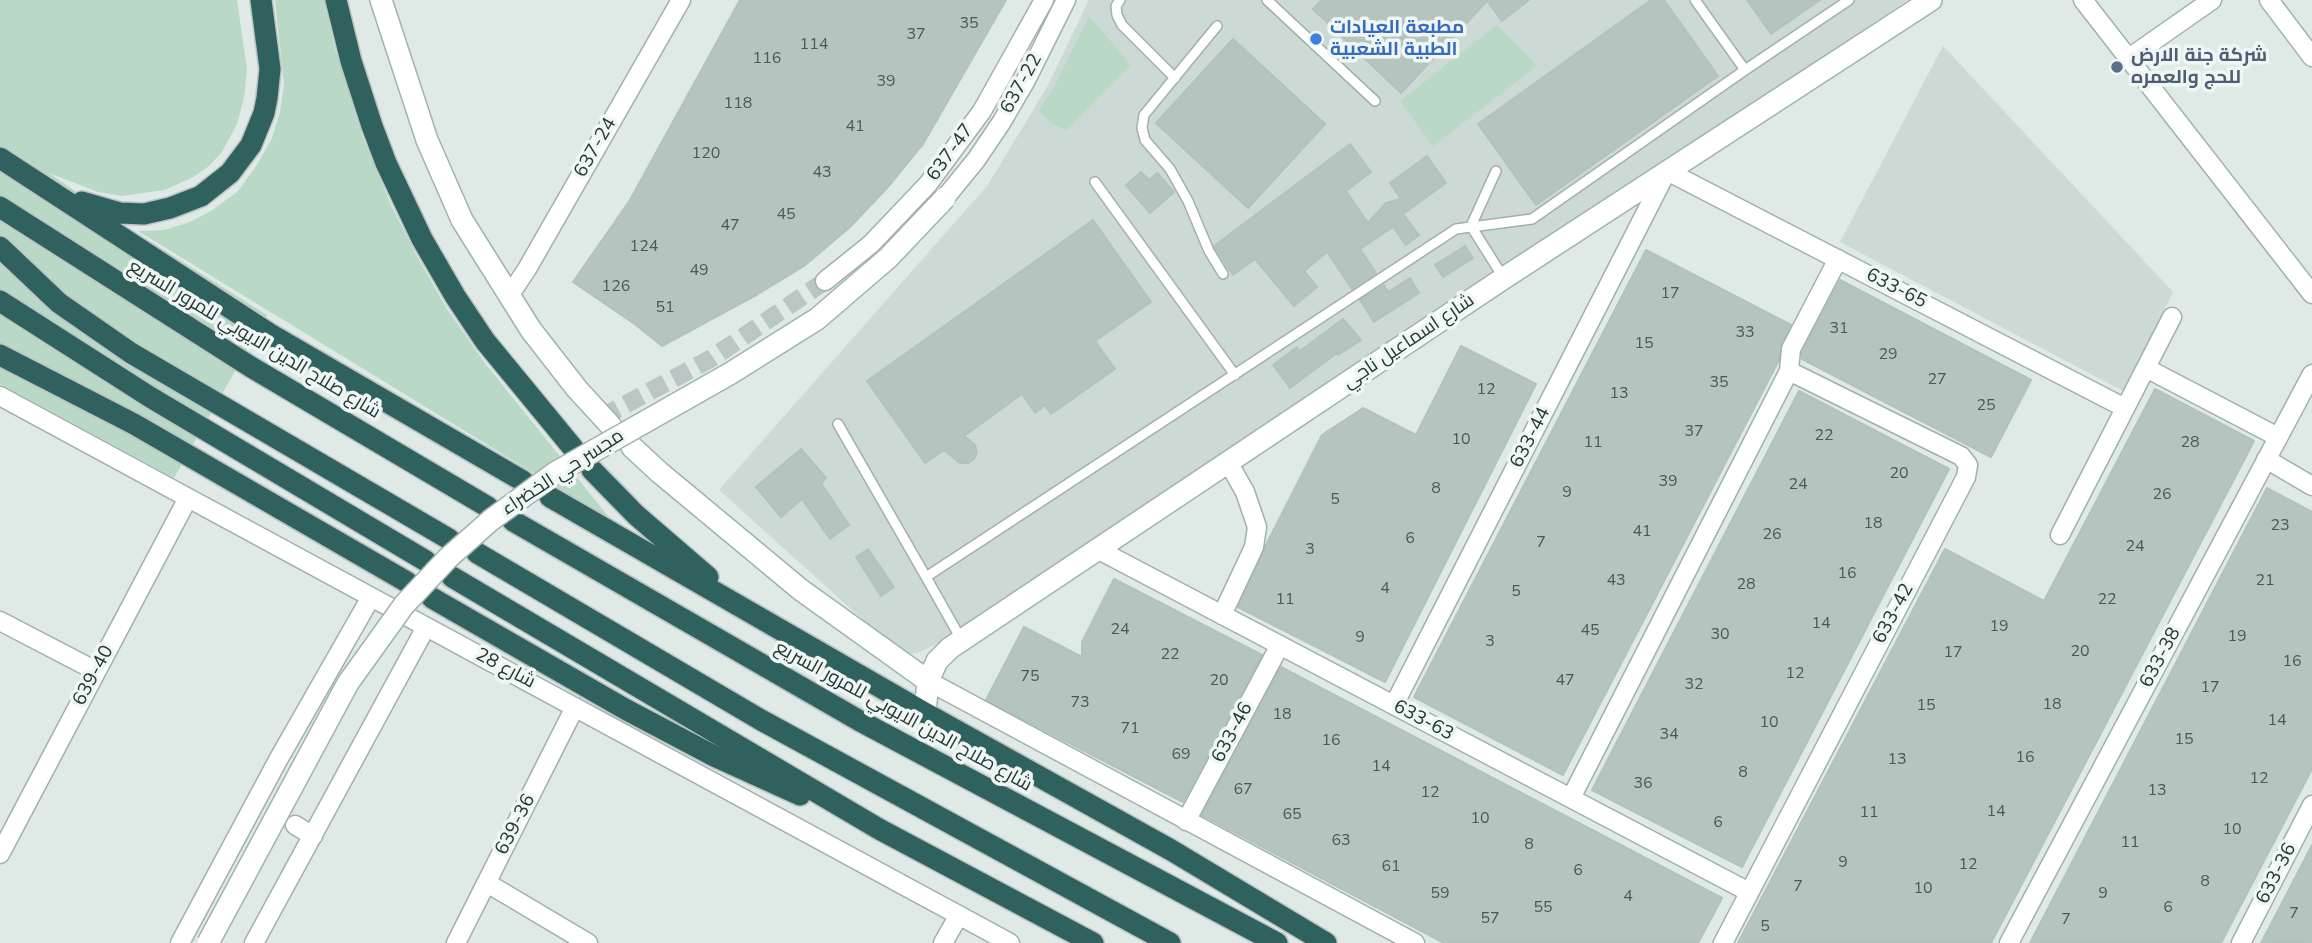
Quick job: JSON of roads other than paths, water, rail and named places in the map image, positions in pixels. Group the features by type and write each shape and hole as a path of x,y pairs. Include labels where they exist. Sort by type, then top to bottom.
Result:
{"highway":[{"path":"29,178 61,194 120,214 144,214 170,208 201,196 230,173 251,145 264,113 270,69 261,0"},
{"path":"336,0 351,61 372,126 390,172 422,239 485,341 573,447"},
{"path":"0,158 270,334 523,481"},
{"name":"شارع صلاح الدين الايوبي للمرور السريع","path":"0,207 251,367 488,507"},
{"path":"0,247 59,303 91,327 449,539"},
{"path":"0,301 150,397 426,561"},
{"path":"0,355 134,424 407,582"},
{"path":"592,470 636,515 701,572 768,622"},
{"path":"550,496 925,713 1171,850 1326,943"},
{"name":"شارع صلاح الدين الايوبي للمرور السريع","path":"513,522 860,721 1277,943"},
{"path":"477,553 761,720 1170,943"},
{"path":"452,577 879,829 1093,943"},
{"path":"432,598 558,672 715,756 879,829"}],"street":[{"path":"381,0 409,90 443,180 463,220 509,296 554,362 611,426"},
{"name":"637-24","path":"509,296 681,0"},
{"name":"637-47","path":"825,281 871,244 928,184 982,111 1044,0"},
{"name":"637-22","path":"945,198 976,160 1000,123 1025,82 1066,0"},
{"name":"شارع اسماعيل ناجي","path":"925,713 928,681 937,661 961,640 1504,278 1931,0"},
{"path":"2083,0 2312,294"},
{"path":"2129,58 2212,0"},
{"path":"2269,0 2312,57"},
{"name":"633-65","path":"1667,171 2125,408"},
{"name":"633-44","path":"1394,705 1667,171"},
{"name":"مجسر حي الخضراء","path":"208,943 348,683 404,606 440,566 491,520 555,473 731,373 817,319 888,258 945,198"},
{"path":"1571,798 1789,371 1791,349 1838,259"},
{"path":"2060,535 2172,317"},
{"path":"2146,368 2278,437"},
{"name":"633-42","path":"1723,943 1966,477 1968,465 1961,456 1789,371"},
{"name":"633-38","path":"2010,943 2312,374"},
{"name":"شارع 28","path":"0,396 1010,943"},
{"path":"632,447 801,590 928,681 1415,943"},
{"path":"2266,459 2312,486"},
{"path":"1222,615 1254,547 1257,527 1245,492 1228,462"},
{"name":"639-40","path":"0,854 188,498"},
{"name":"633-63","path":"1097,549 1749,892"},
{"path":"180,943 263,805 371,597"},
{"path":"0,621 96,671"},
{"path":"254,943 426,627"},
{"name":"633-46","path":"1186,821 1280,645"},
{"name":"639-36","path":"456,943 575,707"},
{"name":"633-36","path":"2241,943 2312,805"},
{"path":"295,825 313,835"},
{"path":"487,883 588,943"},
{"path":"943,943 959,915"}],"lane":[{"path":"1120,0 1116,6 1122,24 1175,78"},
{"path":"1267,0 1375,101"},
{"path":"1695,0 1745,70"},
{"path":"926,577 1456,229 1497,226 1532,219 1849,0"},
{"path":"1217,26 1144,115 1142,128 1145,139 1170,169 1188,201 1209,251 1223,274"},
{"path":"1471,226 1496,171"},
{"path":"1095,182 1235,375"},
{"path":"1471,226 1504,278"},
{"path":"838,424 961,640"}],"tunnel":[{"path":"602,417 712,358 825,281"}],"place":[{"name":"مطبعة العيادات الطبية الشعبية","path":"1316,39"},
{"name":"شركة جنة الارض للحج والعمره","path":"2117,67"}]}
